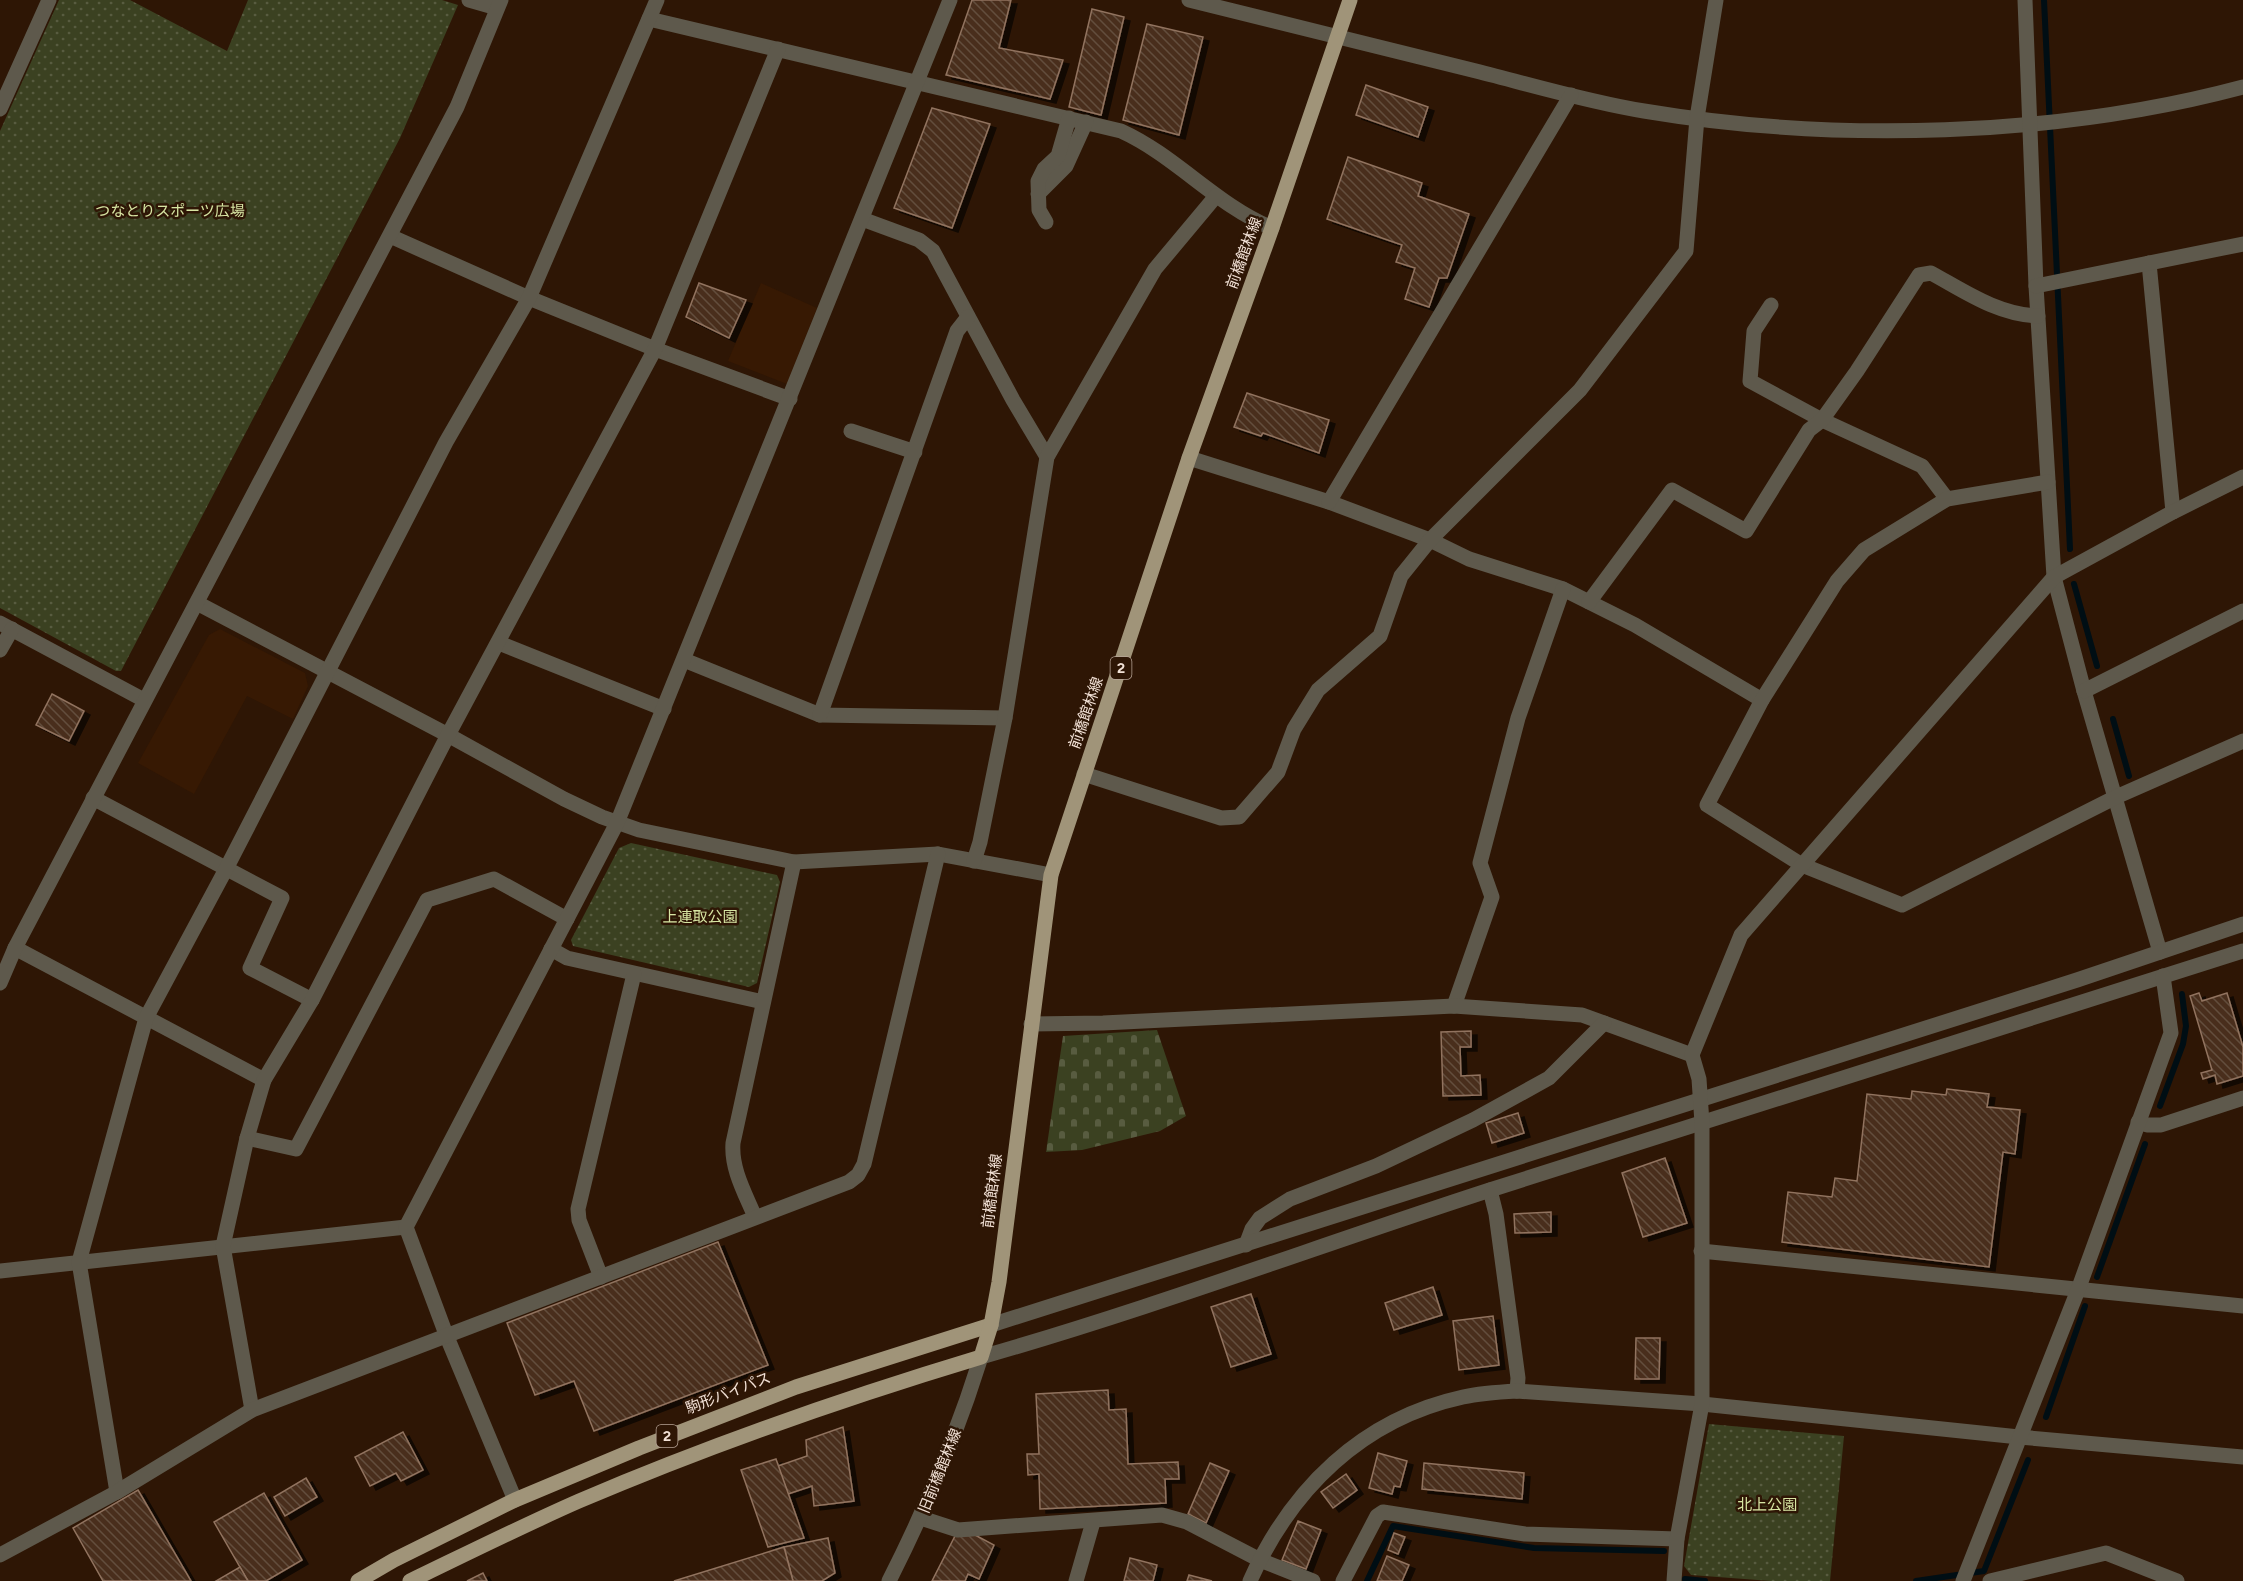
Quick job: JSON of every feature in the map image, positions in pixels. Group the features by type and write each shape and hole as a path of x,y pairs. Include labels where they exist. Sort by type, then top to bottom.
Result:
{"main road":[{"name":"前橋館林線","path":"981,1357 991,1325 999,1282 1051,875 1189,459 1272,228 1350,0"},
{"name":"駒形バイパス","path":"358,1581 394,1560 515,1500 757,1400 991,1325"},
{"name":"2","path":"410,1581 578,1502 699,1453 842,1401 981,1357"}],"street":[{"path":"0,109 49,0"},
{"path":"0,983 15,948 144,700 457,107 499,4 469,0"},
{"path":"117,1492 79,1262 146,1018 446,442 529,298 657,0"},
{"path":"515,1500 447,1337 406,1227 617,823 950,0"},
{"path":"1189,0 1643,111 1778,127 1861,131 2030,124 2183,103 2243,87"},
{"path":"1084,774 1221,818 1239,817 1278,772 1294,729 1318,690 1380,636 1401,576 1431,540 1580,390 1686,250 1697,118 1716,0"},
{"path":"2025,0 2036,286 2054,577 2084,691 2160,952"},
{"path":"649,19 1121,131 1143,141 1216,196 1253,220 1272,228"},
{"path":"252,1410 223,1246 247,1138 264,1080 312,1000 448,735 656,349 778,49"},
{"path":"1329,502 1571,95"},
{"path":"1046,222 1039,210 1038,181 1044,169 1058,156 1069,118"},
{"path":"1038,194 1066,166 1086,122"},
{"path":"974,861 980,842 1005,718 1047,456 1155,269 1216,196"},
{"path":"862,219 926,244 933,251 1013,400 1047,456"},
{"path":"390,236 529,298 790,399"},
{"path":"2036,286 2243,244"},
{"path":"2149,263 2173,512"},
{"path":"1589,602 1672,490 1746,531 1809,430 1822,420 1919,275 1931,273 1991,306 2024,315 2038,316"},
{"path":"1771,305 1754,331 1750,381 1822,420 1922,466 1947,499"},
{"path":"820,715 957,331 968,317"},
{"path":"851,431 915,452"},
{"path":"1189,459 1329,502 1431,540 1469,559 1563,589 1635,625 1762,700"},
{"path":"1674,1581 1677,1539 1702,1404 1702,1123 1699,1079 1692,1055 1741,935 2054,577 2173,512 2243,477"},
{"path":"2048,482 1947,499 1864,550 1837,580 1762,700 1707,805 1802,865 1902,905 2116,797 2243,741"},
{"path":"1454,1006 1492,897 1480,863 1482,852 1518,718 1563,589"},
{"path":"197,603 448,735 564,799 617,823 639,830 794,862 938,854 1051,875"},
{"path":"2084,691 2243,611"},
{"path":"0,650 6,626 144,700"},
{"path":"499,643 664,709"},
{"path":"684,660 820,715 1005,718"},
{"path":"93,798 282,898 250,968 312,1000"},
{"path":"0,1556 117,1492 252,1410 849,1182 858,1175 864,1164 938,854"},
{"path":"755,1216 732,1156 733,1143 794,862"},
{"path":"247,1138 296,1149 427,900 494,879 567,920"},
{"path":"991,1325 1701,1100 2243,924"},
{"path":"15,948 264,1080"},
{"path":"551,949 567,958 763,1002"},
{"path":"981,1357 1259,1269 1490,1190 2243,951"},
{"path":"601,1277 579,1220 578,1209 634,974"},
{"path":"1963,1581 2078,1290 2171,1033 2163,976"},
{"path":"1031,1024 1102,1023 1454,1006 1582,1015 1692,1055"},
{"path":"1246,1245 1252,1229 1260,1218 1290,1199 1376,1166 1473,1120 1548,1078 1604,1023"},
{"path":"2138,1122 2161,1125 2243,1098"},
{"path":"1490,1190 1496,1214 1518,1378 1517,1391"},
{"path":"0,1271 406,1227"},
{"path":"1701,1251 2243,1306"},
{"name":"旧前橋館林線","path":"889,1581 921,1518 954,1439 981,1357"},
{"path":"1250,1581 1260,1560 1304,1491 1338,1458 1385,1426 1423,1409 1462,1397 1517,1391 1702,1404 2019,1437 2243,1457"},
{"path":"1343,1581 1377,1516 1383,1512 1524,1534 1677,1539"},
{"path":"921,1518 958,1530 1093,1522 1162,1515 1187,1522 1260,1560 1313,1581"},
{"path":"1076,1581 1093,1522"},
{"path":"1990,1581 2106,1553 2177,1581"}],"shaded area":[{"path":"761,283 817,308 787,384 728,361"},
{"path":"220,629 305,673 308,686 293,719 247,696 194,794 138,763 209,635"}],"green space":[{"name":"つなとりスポーツ広場","path":"59,0 130,0 227,51 248,0 442,0 458,5 400,138 121,671 116,671 0,608 0,131"},
{"name":"上連取公園","path":"631,843 777,875 780,882 757,983 749,987 573,946 571,940 619,848"},
{"path":"1157,1030 1186,1116 1160,1131 1082,1150 1046,1152 1063,1036"},
{"name":"北上公園","path":"1709,1424 1844,1436 1830,1581 1771,1581 1691,1575 1684,1566"}],"building":[{"path":"972,0 1011,0 999,48 1063,60 1050,99 946,75"},
{"path":"1092,9 1124,17 1101,115 1069,107"},
{"path":"1147,24 1203,37 1179,135 1123,120"},
{"path":"1366,85 1428,107 1418,137 1356,115"},
{"path":"932,108 990,124 952,228 894,208"},
{"path":"1348,157 1422,183 1418,196 1469,214 1447,278 1439,278 1429,307 1405,299 1415,268 1396,262 1402,245 1327,219"},
{"path":"699,283 746,300 729,338 686,317"},
{"path":"1247,393 1329,420 1319,453 1263,433 1261,436 1234,427"},
{"path":"52,694 84,711 69,741 36,725"},
{"path":"2199,993 2202,1001 2227,993 2243,1047 2243,1076 2217,1084 2215,1075 2203,1079 2201,1073 2212,1070 2190,996"},
{"path":"1471,1031 1471,1047 1460,1047 1461,1076 1480,1075 1481,1095 1443,1096 1441,1032"},
{"path":"1947,1089 1989,1094 1987,1107 2020,1110 2015,1154 2003,1152 1989,1267 1782,1242 1788,1192 1832,1197 1835,1178 1857,1181 1867,1094 1911,1099 1912,1091 1946,1095"},
{"path":"1518,1113 1524,1133 1492,1143 1486,1123"},
{"path":"1665,1158 1687,1223 1643,1237 1622,1173"},
{"path":"1551,1212 1551,1232 1515,1233 1514,1214"},
{"path":"718,1242 768,1365 594,1431 574,1381 535,1395 507,1323"},
{"path":"1433,1287 1442,1315 1394,1330 1385,1303"},
{"path":"1251,1294 1271,1354 1231,1367 1211,1307"},
{"path":"1493,1316 1499,1365 1459,1370 1453,1321"},
{"path":"1636,1338 1660,1338 1659,1379 1635,1379"},
{"path":"1108,1390 1109,1410 1126,1409 1128,1464 1178,1462 1179,1479 1165,1479 1166,1503 1040,1509 1039,1474 1028,1475 1027,1454 1039,1454 1036,1394"},
{"path":"843,1427 854,1501 814,1506 812,1486 788,1494 778,1466 807,1456 806,1440"},
{"path":"403,1432 423,1470 401,1481 396,1473 370,1486 355,1457"},
{"path":"1378,1453 1407,1461 1400,1487 1394,1486 1392,1494 1369,1488"},
{"path":"776,1459 804,1538 768,1547 741,1470"},
{"path":"1210,1463 1229,1471 1206,1523 1188,1514"},
{"path":"1424,1463 1524,1473 1522,1499 1422,1489"},
{"path":"1346,1474 1357,1490 1333,1508 1321,1492"},
{"path":"306,1478 317,1497 285,1516 274,1497"},
{"path":"138,1490 191,1581 103,1581 73,1528"},
{"path":"264,1493 302,1560 266,1581 248,1581 214,1522"},
{"path":"1298,1521 1321,1530 1306,1569 1282,1560"},
{"path":"1394,1533 1405,1537 1398,1554 1388,1550"},
{"path":"975,1535 994,1545 979,1579 968,1574 965,1581 932,1581 955,1536"},
{"path":"828,1538 835,1573 822,1581 793,1581 784,1547"},
{"path":"784,1547 793,1581 674,1581"},
{"path":"1387,1556 1409,1565 1402,1581 1377,1581"},
{"path":"1130,1558 1157,1565 1153,1581 1124,1581"},
{"path":"240,1567 248,1581 216,1581"},
{"path":"483,1573 487,1581 467,1581"},
{"path":"1189,1575 1212,1581 1187,1581"}],"waterway":[{"path":"2044,0 2070,549"},
{"path":"2074,584 2097,666"},
{"path":"2113,719 2129,776"},
{"path":"2160,1106 2183,1044 2186,1026 2182,994"},
{"path":"2097,1277 2145,1144"},
{"path":"2046,1417 2085,1306"},
{"path":"1916,1581 1984,1571 2028,1460"},
{"path":"1367,1581 1393,1526 1534,1548 1664,1551"},
{"path":"1685,1579 1705,1581"}]}
